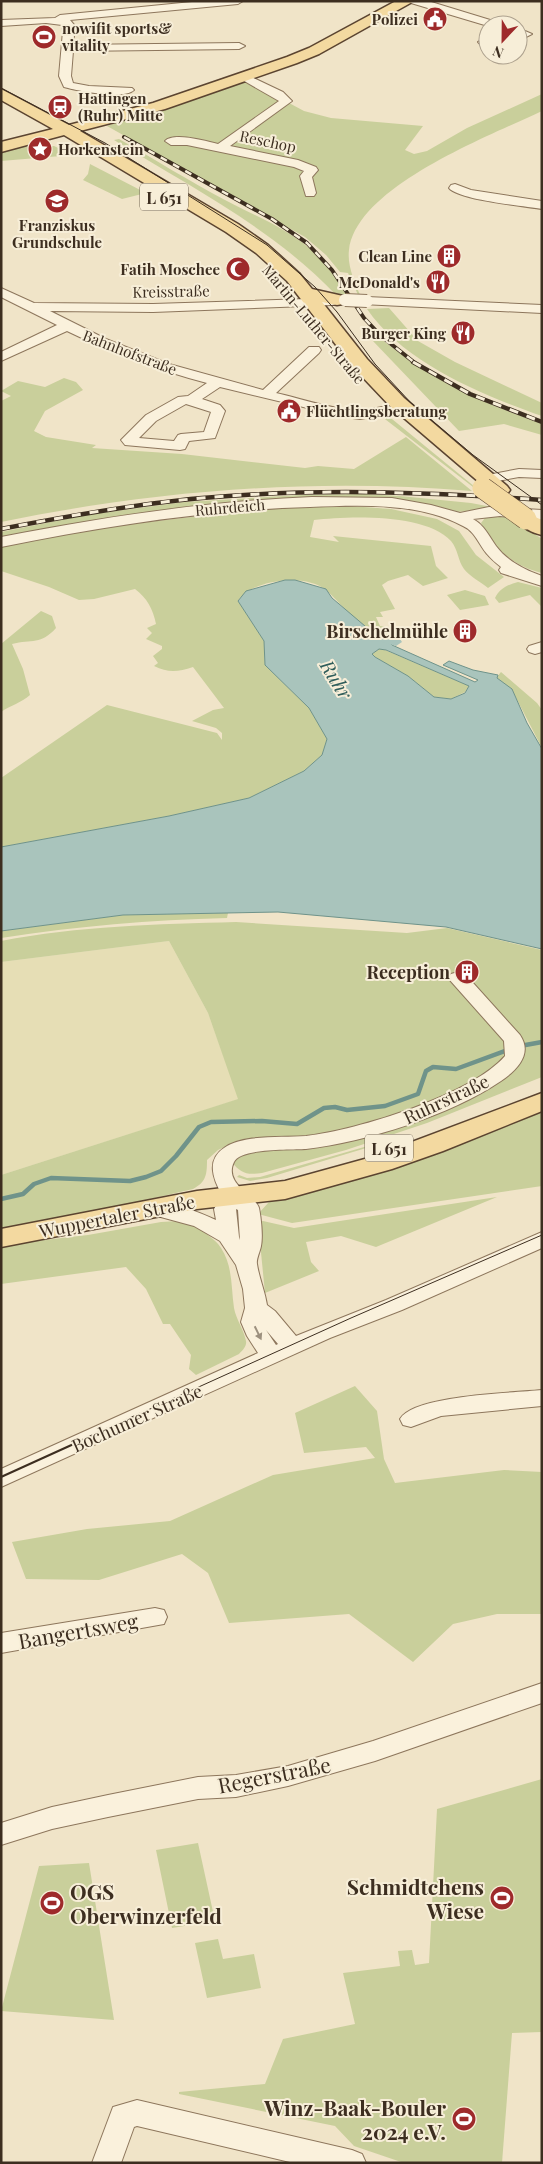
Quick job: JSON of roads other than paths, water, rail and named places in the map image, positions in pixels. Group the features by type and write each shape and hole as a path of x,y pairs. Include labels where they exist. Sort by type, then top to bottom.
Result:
{"main road":[{"path":"3,143 58,134 102,118 159,106 310,52 407,1"},
{"name":"Martin-Luther-Straße","path":"1,94 33,112 58,134 226,234 254,254 303,303 328,323 371,375 397,402 488,485"},
{"name":"L 651","path":"33,112 102,118"},
{"name":"Martin-Luther-Straße","path":"3,143 12,116 105,154 247,238 287,271 303,303 336,355 389,410 488,485"},
{"path":"102,118 92,136 105,154"},
{"name":"L 651","path":"3,143 42,145 58,134"},
{"path":"303,303 343,302"},
{"path":"328,323 343,302"},
{"name":"L 651","path":"488,485 538,521"},
{"name":"L 651","path":"233,1194 421,1138 473,1119 542,1089"},
{"name":"L 651","path":"233,1194 285,1190 374,1165 476,1129 542,1102"},
{"name":"Wuppertaler Straße","path":"1,1238 233,1194"}],"street":[{"path":"1,23 54,16 238,1"},
{"path":"416,1 478,20"},
{"path":"54,16 69,26 65,76 68,85 89,90 128,90"},
{"path":"67,48 239,46"},
{"name":"Reschop","path":"220,148 286,101 279,95 241,76"},
{"name":"Reschop","path":"171,141 187,141 298,164 312,170 306,176 310,193"},
{"path":"454,188 468,193 542,205"},
{"name":"Bahnhofstraße","path":"1,292 66,326 146,361 266,395 356,414 389,410"},
{"path":"343,302 542,309"},
{"name":"Kreisstraße","path":"1,307 153,308 303,303"},
{"path":"1,357 66,326"},
{"path":"266,395 314,350"},
{"path":"191,400 215,408 218,412 210,435 183,438 180,446 130,442 128,440 145,426 151,418 183,400 191,400 218,382"},
{"path":"488,485 542,476"},
{"name":"Ruhrdeich","path":"1,542 143,516 231,506 298,502 362,502 399,505 427,509 459,519"},
{"path":"538,521 492,511 459,519 461,526 492,562 502,569 542,581"},
{"name":"Ruhrstraße","path":"233,1194 221,1166 225,1157 238,1148 339,1137 377,1128 409,1118 501,1072 514,1058 515,1048 504,1028 458,978"},
{"path":"246,1262 251,1244 248,1206 233,1194 225,1209 228,1237 233,1247 246,1262 254,1289 256,1308 252,1322 258,1336 272,1356"},
{"path":"153,1208 193,1217 206,1222 228,1237"},
{"name":"Bochumer Straße","path":"1,1479 272,1356 394,1305 542,1239"},
{"path":"256,1308 267,1316 293,1347"},
{"path":"412,1418 438,1408 542,1398"},
{"name":"Bangertsweg","path":"1,1643 155,1618"},
{"name":"Regerstraße","path":"1,1834 52,1818 99,1808 198,1788 236,1786 288,1776 374,1751 542,1693"},
{"path":"106,2163 124,2116 137,2113 282,2153 352,2163"}],"water":[{"name":"Ruhr","path":"285,580 295,580 326,589 332,598 372,632 392,637 389,642 392,645 475,682 478,680 443,665 449,661 473,670 498,675 497,678 512,689 527,723 542,749 542,949 446,927 278,912 123,915 1,931 1,847 169,816 249,798 304,771 322,755 327,739 309,708 265,665 264,641 238,601 246,591","holes":["379,649 386,650 469,686 465,693 451,699 434,697 408,676 372,654"]}],"waterway":[{"path":"370,638 380,637 396,642"},
{"path":"520,1046 542,1042"},
{"path":"1,1199 23,1194 34,1184 51,1178 130,1181 146,1177 161,1171 176,1156 199,1127 211,1122 262,1121 297,1124 324,1108 335,1107 347,1110 385,1106 418,1094 426,1071 433,1067 456,1069 510,1049"}],"tram line":[{"path":"1,88 105,143 267,245 315,287 337,312 375,364 411,403 473,455 542,505"},
{"path":"139,1414 351,1318 542,1235"},
{"path":"1,1477 142,1413"}],"railway":[{"path":"124,137 272,219 307,243 332,270 364,318 381,336 415,363"},
{"path":"413,362 470,394 542,422"},
{"path":"1,529 127,507 245,495 372,492 542,500"}],"place":[{"name":"Polizei","path":"435,19"},
{"name":"nowifit sports& vitality","path":"44,37"},
{"name":"Hattingen (Ruhr) Mitte","path":"60,107"},
{"name":"Horkenstein","path":"40,149"},
{"name":"Franziskus Grundschule","path":"57,201"},
{"name":"Clean Line","path":"449,256"},
{"name":"Fatih Moschee","path":"238,269"},
{"name":"McDonald's","path":"438,282"},
{"name":"Burger King","path":"463,333"},
{"name":"Flüchtlingsberatung","path":"289,411"},
{"name":"Birschelmühle","path":"465,631"},
{"name":"Reception","path":"467,972"},
{"name":"Schmidtchens Wiese","path":"502,1898"},
{"name":"OGS Oberwinzerfeld","path":"52,1903"},
{"name":"Winz-Baak-Bouler 2024 e.V.","path":"464,2119"}]}
